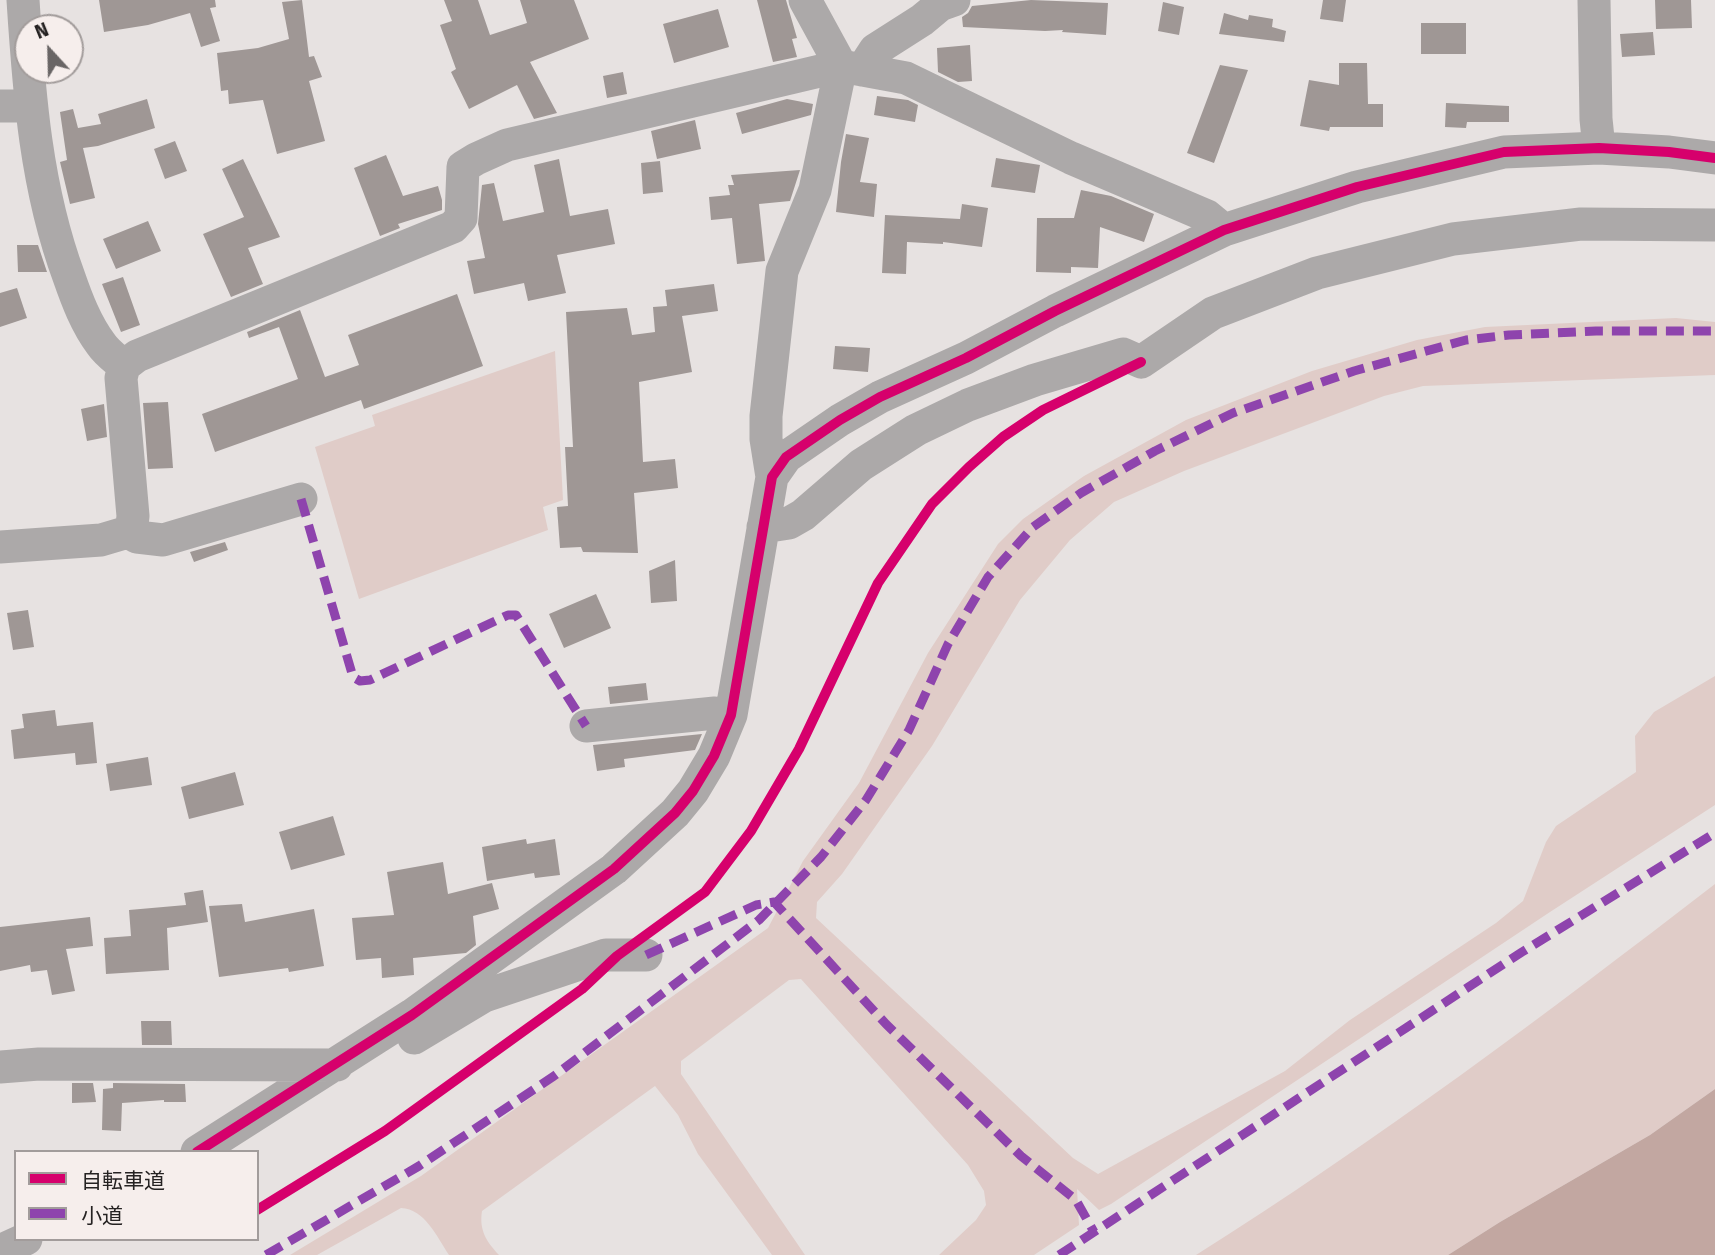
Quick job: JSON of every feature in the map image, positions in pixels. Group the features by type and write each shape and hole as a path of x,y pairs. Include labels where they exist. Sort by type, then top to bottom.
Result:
{"street":[{"path":"23,0 15,106 60,252 92,332 102,347 124,366"},
{"path":"805,0 851,68"},
{"path":"200,1150 412,1015 561,910 653,836 694,791 714,756 731,715 772,477 766,439 766,416 782,271 815,190 851,68 940,5 954,0"},
{"path":"1594,0 1599,148"},
{"path":"0,547 101,540 128,532 133,516 121,378 124,366 137,356 453,227 461,218 463,167 507,145 851,68 906,78 1071,158 1206,216 1224,230"},
{"path":"772,477 786,457 840,420 880,397 967,358 1055,311 1224,230 1357,187 1504,152 1599,148 1670,152 1715,158"},
{"path":"763,527 789,523 803,515 861,465 916,430 968,405 1035,380 1124,354 1141,362 1213,313 1317,273 1452,240 1581,224 1715,225"},
{"path":"128,532 137,537 163,540 301,499"},
{"path":"586,726 715,713 731,715"},
{"path":"0,1067 39,1064 336,1064 355,1073 484,996 606,956 646,955"},
{"path":"0,1251 22,1241"}],"shaded area":[{"path":"1676,318 1715,322 1715,375 1423,386 1384,396 1184,471 1114,502 1070,540 1020,600 932,746 842,874 817,902 816,918 1073,1158 1098,1174 1285,1071 1350,1020 1496,923 1523,901 1546,842 1556,826 1636,772 1635,736 1654,712 1715,676 1715,805 1111,1204 1099,1210 1077,1189 1079,1225 1034,1255 939,1255 976,1220 986,1205 984,1191 968,1165 801,979 789,980 681,1061 681,1074 805,1255 772,1255 698,1154 678,1115 655,1086 482,1211 484,1235 499,1255 449,1255 424,1219 417,1213 401,1208 317,1255 290,1255 421,1176 768,928 803,861 859,783 928,653 998,544 1023,519 1084,476 1186,420 1312,371 1417,340 1485,327"},
{"path":"555,351 563,500 543,507 548,530 359,599 315,447 375,426 372,415"},
{"path":"1715,884 1715,1089 1650,1135 1448,1255 1196,1255 1330,1167 1460,1076"},
{"path":"1715,1089 1715,1255 1448,1255 1650,1135"}],"building":[{"path":"99,0 215,0 216,7 210,8 220,41 201,47 190,13 148,25 104,32"},
{"path":"302,0 309,57 314,56 322,77 309,81 325,141 277,154 263,100 229,104 228,90 221,91 217,53 258,48 289,39 282,2"},
{"path":"444,0 478,0 490,35 527,23 520,0 574,0 589,39 530,62 557,113 534,119 517,85 469,109 451,72 456,69 440,25 452,21"},
{"path":"757,0 786,0 797,38 792,39 797,57 773,62"},
{"path":"1031,0 1108,3 1106,35 1062,32 1063,30 963,27 962,17 972,6"},
{"path":"1323,0 1346,0 1343,22 1320,19"},
{"path":"1655,0 1691,0 1692,28 1656,29"},
{"path":"1163,2 1184,7 1179,35 1158,31"},
{"path":"718,9 729,47 674,63 663,24"},
{"path":"1224,13 1248,20 1249,15 1273,19 1272,27 1286,31 1284,42 1219,34"},
{"path":"1421,23 1466,23 1466,54 1421,54"},
{"path":"1653,32 1655,55 1622,57 1620,34"},
{"path":"970,45 972,81 958,82 938,72 937,48"},
{"path":"1339,63 1367,63 1368,104 1383,104 1383,127 1330,127 1329,131 1300,126 1309,80 1339,85"},
{"path":"1220,65 1248,70 1214,163 1187,153"},
{"path":"623,72 627,94 607,98 603,76"},
{"path":"877,96 908,100 918,105 915,122 874,115"},
{"path":"147,99 155,128 83,148 95,198 70,204 60,162 67,160 60,112 73,109 78,128 101,124 98,114"},
{"path":"787,99 813,104 811,115 742,134 736,113"},
{"path":"1446,103 1509,106 1509,122 1467,122 1466,128 1445,127"},
{"path":"695,120 701,149 657,159 651,131"},
{"path":"846,134 869,138 860,182 877,184 874,217 836,212"},
{"path":"175,141 187,171 165,179 154,149"},
{"path":"386,155 403,196 438,186 442,210 398,224 400,228 380,236 354,168"},
{"path":"996,158 1040,165 1035,193 991,187"},
{"path":"243,159 280,237 248,248 263,284 231,297 203,234 244,217 222,169"},
{"path":"559,159 570,216 608,209 615,244 557,255 566,293 528,301 524,283 474,294 467,261 485,258 478,224 482,185 494,183 503,221 544,212 534,165"},
{"path":"660,161 663,192 643,194 641,163"},
{"path":"800,170 790,201 759,204 765,261 737,264 732,218 711,220 709,197 730,195 728,185 734,185 731,175"},
{"path":"1081,190 1111,196 1154,214 1144,242 1100,227 1098,268 1071,267 1071,273 1036,272 1037,218 1074,218"},
{"path":"962,204 988,208 982,247 943,242 907,242 906,274 882,273 885,215 960,219"},
{"path":"148,221 161,251 116,269 103,239"},
{"path":"17,245 38,245 47,272 18,272"},
{"path":"123,277 140,325 121,332 102,284"},
{"path":"714,284 718,311 682,316 692,372 639,382 643,462 675,459 678,488 634,493 638,553 583,552 581,547 560,548 557,507 568,506 565,447 573,447 566,312 627,308 632,335 655,332 653,307 667,306 665,290"},
{"path":"17,288 27,318 0,327 0,293"},
{"path":"457,294 483,366 364,409 361,400 215,452 202,414 298,379 279,327 249,338 247,332 300,310 325,377 359,365 348,335"},
{"path":"835,346 870,348 868,372 833,369"},
{"path":"168,402 173,468 148,469 143,403"},
{"path":"104,404 107,437 87,441 81,409"},
{"path":"225,542 228,550 194,562 190,552"},
{"path":"675,560 677,601 651,603 649,571"},
{"path":"596,594 611,628 564,648 549,614"},
{"path":"28,610 34,647 13,650 7,613"},
{"path":"646,683 648,700 610,704 608,687"},
{"path":"55,710 57,726 93,722 97,763 76,765 75,753 14,759 11,730 24,728 22,714"},
{"path":"702,734 695,750 624,759 625,767 597,771 593,745"},
{"path":"148,757 152,785 110,791 106,764"},
{"path":"235,772 244,805 189,819 181,787"},
{"path":"333,816 345,855 291,870 279,832"},
{"path":"526,839 527,844 555,839 560,875 535,878 534,873 487,881 482,847"},
{"path":"443,862 448,894 492,883 499,909 473,916 476,945 466,953 413,958 414,975 382,978 381,958 356,960 352,918 394,915 387,872"},
{"path":"203,890 208,922 167,928 169,970 106,974 104,938 131,936 129,910 186,905 184,893"},
{"path":"242,904 245,922 314,909 324,966 289,972 288,968 219,977 209,906"},
{"path":"90,917 93,946 66,949 75,991 52,995 47,970 31,972 30,965 0,971 0,927"},
{"path":"141,1021 171,1021 172,1045 142,1045"},
{"path":"72,1083 93,1083 96,1102 72,1103"},
{"path":"113,1083 185,1084 186,1102 164,1100 122,1103 121,1131 102,1130 103,1089 113,1088"}],"marked path":[{"path":"266,1255 419,1166 554,1076 759,920 821,857 866,800 909,730 948,644 988,577 1033,527 1081,493 1155,451 1233,413 1354,371 1466,340 1596,331 1715,331"},
{"path":"301,499 353,677 360,681 370,680 508,615 516,615 586,726"},
{"path":"1059,1255 1522,952 1715,833"},
{"path":"646,955 756,905 774,902 886,1024 1021,1156 1076,1200 1094,1232"}],"cycle path":[{"path":"200,1150 412,1015 614,869 675,813 693,791 714,756 731,715 772,477 786,457 840,420 880,397 966,358 1055,311 1224,230 1357,187 1504,152 1599,148 1715,158"},
{"path":"259,1209 385,1131 582,989 617,956 705,892 751,831 799,749 878,583 932,504 1003,437 1043,410 1141,362"}]}
